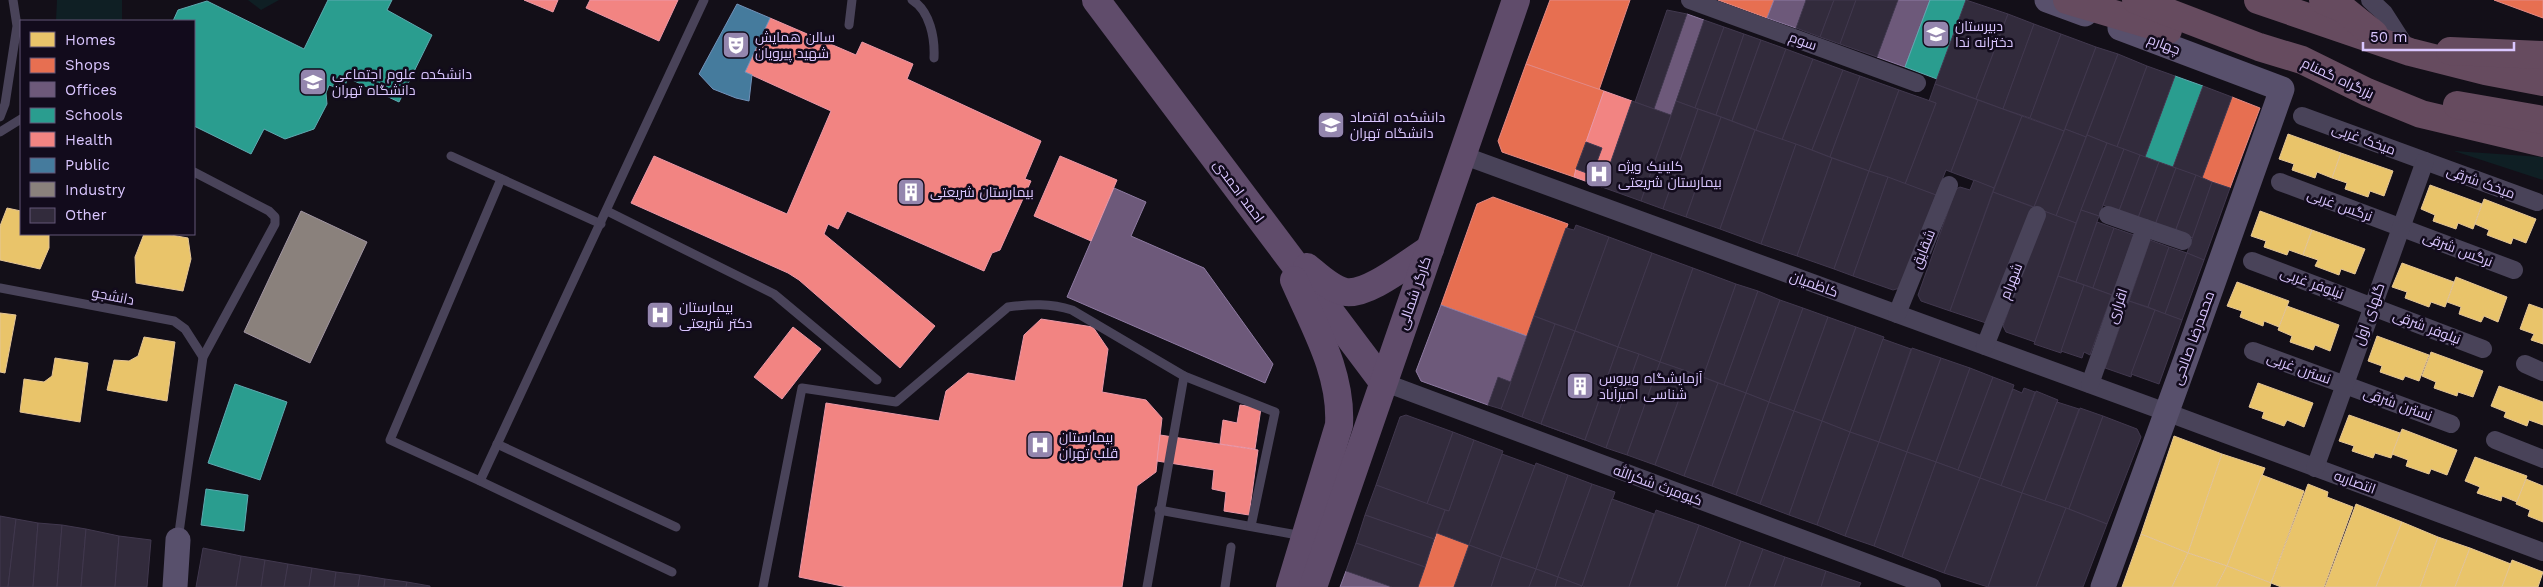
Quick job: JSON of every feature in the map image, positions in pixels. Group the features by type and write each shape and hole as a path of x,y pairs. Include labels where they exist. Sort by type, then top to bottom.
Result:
{"highway":[{"path":"2067,0 2196,39 2259,47"},
{"name":"بزرگراه گمنام","path":"2136,0 2259,47 2302,60 2367,92 2421,114 2543,143"},
{"path":"2258,0 2399,49 2485,71 2543,82"},
{"path":"2323,0 2343,9 2399,49 2543,55"},
{"path":"2302,60 2445,103 2543,120"}],"main road":[{"name":"احمد احمدی","path":"1096,0 1384,382"},
{"name":"کارگر شمالی","path":"1313,587 1516,0"},
{"path":"1279,244 1322,280 1336,289 1346,292 1355,292 1370,286 1430,249"},
{"path":"1279,244 1335,377 1340,405 1339,425 1290,587"}],"street":[{"name":"سوم","path":"1690,0 1917,83"},
{"name":"چهارم","path":"2047,0 2282,89"},
{"path":"2371,0 2384,13 2399,49"},
{"name":"محمدرضا صالحی","path":"2103,587 2282,89"},
{"name":"میخک غربی","path":"2302,116 2426,162"},
{"name":"کاظمیان","path":"1462,155 2166,412"},
{"name":"میخک شرقی","path":"2426,162 2537,202"},
{"name":"گلهای اول","path":"2315,468 2372,305 2426,162"},
{"name":"نرگس غربی","path":"2280,182 2401,227"},
{"name":"شقایق","path":"1896,314 1949,185"},
{"name":"شهرام","path":"1985,346 2037,215"},
{"path":"2108,215 2183,241"},
{"name":"نرگس شرقی","path":"2401,227 2514,270"},
{"name":"اقراری","path":"2090,384 2145,228"},
{"name":"نیلوفر غربی","path":"2252,260 2372,305"},
{"name":"نیلوفر شرقی","path":"2372,305 2483,349"},
{"name":"نسترن غربی","path":"2253,351 2345,384"},
{"path":"2524,364 2543,372"},
{"name":"کیومرث شکرالله","path":"1384,382 1932,587"},
{"name":"نسترن شرقی","path":"2345,384 2451,424"},
{"name":"انتصاریه","path":"2166,412 2543,552"},
{"path":"2495,440 2543,458"},
{"path":"174,587 178,540"}],"lane":[{"path":"0,116 6,104 17,26 13,0"},
{"path":"480,481 704,0"},
{"path":"849,25 852,0"},
{"path":"917,1 928,17 935,45 934,58"},
{"path":"0,132 20,120"},
{"path":"451,156 601,224"},
{"path":"178,540 203,358 273,232 274,217 263,208 195,173"},
{"path":"501,178 390,440 672,572"},
{"path":"606,211 774,294 877,380"},
{"name":"دانشجو","path":"0,288 174,321 185,329 203,358"},
{"path":"763,587 802,388 896,402 1008,307 1027,304 1054,304 1072,310 1184,376 1275,412 1251,526"},
{"path":"1147,587 1184,376"},
{"path":"498,444 676,527"},
{"path":"1159,510 1305,537"},
{"path":"1225,587 1232,547"}],"shaded area":[{"path":"57,0 122,0 122,20 56,20"},
{"path":"248,0 279,0 261,10"},
{"path":"2454,151 2543,157 2543,180"}],"building: Homes":[{"path":"2288,134 2341,153 2332,178 2317,172 2315,178 2292,170 2294,164 2279,159"},
{"path":"2341,153 2393,171 2384,196 2370,191 2368,197 2345,189 2347,183 2332,178"},
{"path":"2430,185 2482,204 2473,229 2458,223 2456,229 2433,221 2435,215 2421,209"},
{"path":"2484,199 2536,219 2526,243 2513,238 2511,244 2487,235 2489,230 2475,224"},
{"path":"7,208 20,211 20,235 49,235 49,248 40,269 0,260 0,226"},
{"path":"2260,211 2312,230 2303,255 2289,250 2287,255 2264,247 2266,241 2251,236"},
{"path":"2312,230 2365,249 2355,274 2341,269 2339,275 2315,266 2318,260 2303,255"},
{"path":"144,235 171,235 188,238 191,259 183,291 136,283 135,257"},
{"path":"2402,263 2454,282 2445,307 2431,302 2429,307 2405,298 2407,292 2392,287"},
{"path":"2456,277 2507,297 2498,322 2484,316 2481,322 2459,314 2461,307 2447,302"},
{"path":"2237,282 2289,301 2279,327 2264,321 2263,326 2240,317 2242,311 2227,306"},
{"path":"2529,304 2543,309 2543,344 2531,340 2534,334 2520,329"},
{"path":"2287,306 2339,325 2330,351 2315,345 2313,350 2290,342 2292,336 2278,330"},
{"path":"0,313 16,315 5,373 0,372"},
{"path":"2377,336 2429,355 2419,381 2405,376 2403,380 2380,372 2382,366 2368,361"},
{"path":"144,337 175,342 167,401 107,390 114,360 129,361 138,356"},
{"path":"2431,352 2483,371 2473,397 2458,392 2457,396 2434,388 2436,382 2422,376"},
{"path":"55,358 88,363 80,422 20,412 24,379 44,382 52,376"},
{"path":"2258,383 2313,403 2304,427 2287,420 2284,426 2262,418 2264,412 2249,407"},
{"path":"2499,386 2543,402 2543,425 2529,420 2527,426 2504,417 2506,412 2491,406"},
{"path":"2349,415 2400,433 2391,458 2375,453 2373,458 2352,451 2354,446 2339,441"},
{"path":"2402,429 2457,450 2447,475 2431,469 2429,474 2406,466 2408,460 2392,454"},
{"path":"2174,436 2222,454 2188,553 2141,534"},
{"path":"2222,454 2265,468 2227,566 2188,553"},
{"path":"2475,457 2527,476 2517,502 2502,496 2501,501 2477,493 2480,487 2465,481"},
{"path":"2262,475 2304,491 2271,583 2227,566"},
{"path":"2526,479 2543,486 2543,522 2528,516 2530,510 2516,504"},
{"path":"2308,484 2328,492 2327,497 2353,507 2324,587 2281,587 2271,583"},
{"path":"2356,504 2402,522 2376,587 2325,587"},
{"path":"2402,522 2438,537 2420,587 2376,587"},
{"path":"2141,534 2188,553 2172,587 2122,587"},
{"path":"2438,537 2470,548 2455,587 2420,587"},
{"path":"2470,548 2511,564 2502,587 2455,587"},
{"path":"2188,553 2227,566 2216,587 2172,587"},
{"path":"2512,560 2543,572 2538,587 2502,587"},
{"path":"2227,566 2271,583 2270,587 2216,587"}],"building: Shops":[{"path":"1550,0 1630,0 1599,90 1526,64"},
{"path":"1718,0 1774,0 1767,18"},
{"path":"2494,0 2543,0 2543,18"},
{"path":"1526,64 1604,91 1574,177 1502,152 1498,141"},
{"path":"2232,97 2260,108 2230,188 2202,178"},
{"path":"1493,197 1568,224 1527,336 1441,305 1477,204"},
{"path":"1437,533 1469,545 1467,551 1454,587 1418,587"}],"building: Offices":[{"path":"1774,0 1806,0 1796,28 1767,18"},
{"path":"1898,0 1930,0 1905,67 1877,57"},
{"path":"1687,14 1704,20 1671,115 1654,109"},
{"path":"1114,188 1146,202 1131,236 1204,268 1273,364 1265,383 1067,297"},
{"path":"1441,305 1527,336 1511,382 1498,377 1488,405 1421,381 1416,371"},
{"path":"1346,571 1392,587 1340,587"}],"building: Schools":[{"path":"328,0 392,0 387,10 432,35 399,102 348,78 343,90 329,85 326,93 327,104 314,129 285,139 264,129 251,154 195,126 195,20 173,20 178,10 207,1 304,49"},
{"name":"دبیرستان دخترانه ندا","path":"1930,0 1966,0 1937,79 1905,67"},
{"path":"2175,76 2203,86 2173,167 2145,157"},
{"path":"235,384 287,402 260,480 208,463"},
{"path":"206,489 248,495 244,531 201,525"}],"building: Health":[{"path":"524,0 558,0 553,12"},
{"path":"590,0 678,0 659,41 586,8"},
{"name":"بیمارستان شریعتی","path":"770,18 856,55 862,42 913,64 907,79 1041,141 1025,179 1031,181 1000,250 992,253 984,271 847,211 838,229 828,224 824,234 935,326 900,368 799,280 788,273 631,203 654,156 787,214 831,111 745,72"},
{"path":"1604,91 1632,101 1602,187 1574,177 1576,169 1592,175 1602,148 1586,142"},
{"path":"1060,156 1117,180 1091,241 1034,216"},
{"path":"1041,319 1093,327 1108,349 1102,392 1146,400 1162,418 1156,472 1137,486 1122,587 847,587 799,577 826,403 939,421 946,391 968,373 1015,381 1024,335"},
{"path":"793,327 821,349 782,399 754,377"},
{"path":"1240,405 1261,408 1255,449 1220,444 1223,420 1237,423"},
{"path":"1160,435 1258,450 1249,515 1224,511 1226,492 1212,489 1214,470 1157,461"}],"building: Public":[{"name":"سالن همایش شهید پیرویان","path":"737,4 770,18 745,72 752,75 749,101 713,89 699,74"}],"building: Industry":[{"path":"301,211 367,242 310,363 244,332"}],"building: Other":[{"path":"1806,0 1834,0 1820,37 1796,28"},
{"path":"1834,0 1856,0 1840,44 1820,37"},
{"path":"1856,0 1898,0 1877,57 1840,44"},
{"path":"1966,0 2008,14 1976,99 1935,84"},
{"path":"1667,10 1687,14 1654,109 1635,102"},
{"path":"2008,14 2034,24 2003,109 1976,99"},
{"path":"1704,20 1724,27 1695,108 1676,101"},
{"path":"2034,24 2061,34 2030,118 2003,109"},
{"path":"1724,27 1744,34 1716,115 1695,108"},
{"path":"1744,34 1761,40 1732,121 1716,115"},
{"path":"2061,34 2096,47 2064,131 2030,118"},
{"path":"1761,40 1786,49 1756,130 1732,121"},
{"path":"2096,47 2118,54 2086,137 2065,129"},
{"path":"1786,49 1813,59 1782,140 1756,130"},
{"path":"2118,54 2147,66 2117,147 2087,135"},
{"path":"1813,59 1843,70 1812,150 1782,140"},
{"path":"2147,66 2175,76 2145,157 2117,147"},
{"path":"1843,70 1860,76 1830,157 1812,150"},
{"path":"1860,76 1899,90 1869,171 1830,157"},
{"path":"1935,84 1978,100 1951,172 1946,170 1936,195 1905,184 1936,103 1929,101"},
{"path":"2203,86 2232,97 2202,178 2173,167"},
{"path":"1899,90 1936,103 1905,184 1869,171"},
{"path":"1978,100 2022,116 1994,188 1951,172"},
{"path":"1632,101 1671,115 1641,201 1602,187"},
{"path":"1676,101 1698,109 1663,209 1641,201"},
{"path":"1698,109 1721,117 1686,217 1663,209"},
{"path":"2022,116 2064,131 2034,207 1993,192"},
{"path":"1721,117 1755,130 1720,229 1686,217"},
{"path":"2065,129 2086,137 2056,216 2034,207"},
{"path":"1755,130 1796,144 1761,244 1720,229"},
{"path":"2087,135 2107,143 2076,223 2056,216"},
{"path":"1586,142 1602,148 1592,175 1576,169"},
{"path":"2107,143 2124,149 2099,216 2081,210"},
{"path":"1796,144 1832,158 1797,256 1761,244"},
{"path":"2124,149 2140,155 2119,211 2103,205"},
{"path":"2140,155 2159,162 2138,218 2119,211"},
{"path":"1832,158 1869,171 1834,269 1797,256"},
{"path":"2159,162 2176,168 2155,225 2138,218"},
{"path":"2176,168 2196,175 2175,232 2155,225"},
{"path":"1869,171 1888,177 1853,276 1834,269"},
{"path":"2196,175 2212,182 2193,238 2175,232"},
{"path":"1888,177 1936,195 1900,288 1893,290 1853,276"},
{"path":"1974,180 1994,188 1950,311 1921,301 1918,295 1956,189 1960,187 1970,190"},
{"path":"2212,182 2230,188 2204,260 2187,253"},
{"path":"1993,192 2033,207 1992,325 1950,311"},
{"path":"2081,210 2099,216 2076,282 2058,276"},
{"path":"2044,211 2076,223 2035,342 2006,332 2003,326"},
{"path":"2097,222 2114,228 2093,288 2076,282"},
{"path":"1576,225 1609,237 1575,331 1534,316 1566,228 1574,230"},
{"path":"2114,228 2134,235 2112,295 2093,288"},
{"path":"1609,237 1652,253 1618,347 1575,331"},
{"path":"2150,240 2169,247 2148,307 2129,301"},
{"path":"2169,247 2187,253 2165,314 2148,307"},
{"path":"1652,253 1693,268 1660,362 1618,347"},
{"path":"2187,253 2204,260 2182,320 2165,314"},
{"path":"1693,268 1736,284 1703,377 1660,362"},
{"path":"2058,276 2084,285 2061,353 2034,344"},
{"path":"1736,284 1758,291 1724,385 1703,377"},
{"path":"2084,285 2112,295 2090,355 2084,352 2082,358 2061,351"},
{"path":"1758,291 1780,300 1746,393 1724,385"},
{"path":"1780,300 1803,308 1769,402 1746,393"},
{"path":"2129,301 2155,310 2131,377 2105,368"},
{"path":"1803,308 1828,317 1794,411 1769,402"},
{"path":"2155,310 2182,320 2159,384 2131,374"},
{"path":"1534,316 1555,324 1522,417 1501,409"},
{"path":"1828,317 1856,327 1822,421 1794,411"},
{"path":"1555,324 1575,331 1541,424 1522,417"},
{"path":"1856,327 1884,337 1850,432 1822,421"},
{"name":"آزمایشگاه ویروس شناسی امیرآباد","path":"1575,331 1618,347 1585,440 1541,424"},
{"name":"آزمایشگاه ویروس شناسی امیرآباد","path":"1575,331 1618,347 1585,440 1541,424"},
{"path":"1883,339 1911,349 1879,442 1850,432"},
{"path":"1618,347 1639,354 1606,448 1585,440"},
{"path":"1912,348 1941,358 1907,452 1879,442"},
{"path":"1639,354 1660,362 1627,455 1606,448"},
{"path":"1941,358 1970,368 1936,462 1907,452"},
{"path":"1660,362 1689,372 1655,465 1627,455"},
{"path":"1970,368 1993,377 1958,470 1936,462"},
{"path":"1689,372 1718,383 1684,476 1655,465"},
{"path":"1498,377 1511,382 1501,409 1488,405"},
{"path":"1993,377 2014,385 1980,478 1958,470"},
{"path":"1718,383 1746,393 1712,486 1684,476"},
{"path":"2024,388 2035,392 2001,486 1980,478 2013,389 2022,393"},
{"path":"2036,391 2058,400 2022,493 2001,486"},
{"path":"1746,393 1769,402 1736,495 1712,486"},
{"path":"1769,402 1794,411 1760,504 1736,495"},
{"path":"2057,402 2079,409 2045,501 2022,493"},
{"path":"2080,408 2103,416 2069,509 2045,501"},
{"path":"1794,411 1822,421 1789,515 1760,504"},
{"path":"1406,415 1453,432 1427,504 1376,485 1400,417"},
{"path":"2103,416 2137,429 2141,437 2107,524 2069,509"},
{"path":"1822,421 1850,432 1817,525 1789,515"},
{"path":"1453,432 1474,440 1449,511 1427,504"},
{"path":"1850,432 1879,442 1845,536 1817,525"},
{"path":"1474,440 1503,451 1469,545 1437,533 1445,510 1449,511"},
{"path":"1879,442 1907,452 1874,546 1845,536"},
{"path":"1907,452 1936,462 1902,557 1874,546"},
{"path":"1502,454 1535,466 1501,557 1469,545"},
{"path":"1936,462 1980,478 1944,573 1902,557"},
{"path":"1536,463 1568,475 1536,569 1501,557"},
{"path":"1568,475 1592,484 1558,577 1536,569"},
{"path":"1980,478 2022,493 1988,587 1944,573"},
{"path":"1592,484 1615,492 1582,586 1558,577"},
{"path":"1376,485 1445,510 1434,539 1365,515"},
{"path":"2022,493 2066,508 2036,587 1988,587"},
{"path":"1612,499 1654,514 1629,587 1582,586"},
{"path":"2066,508 2107,524 2083,587 2036,587"},
{"path":"1656,510 1699,525 1677,587 1629,587"},
{"path":"1365,515 1434,539 1425,567 1356,543"},
{"path":"0,516 16,519 8,587 0,587"},
{"path":"16,519 38,523 33,587 8,587"},
{"path":"38,523 62,525 57,587 33,587"},
{"path":"62,525 86,529 81,587 57,587"},
{"path":"1699,525 1741,541 1725,587 1677,587"},
{"path":"86,529 119,536 115,587 81,587"},
{"path":"119,536 151,540 147,587 115,587"},
{"path":"1741,541 1763,549 1749,587 1725,587"},
{"path":"1356,543 1425,567 1418,587 1392,587 1346,571"},
{"path":"1469,545 1501,557 1491,587 1454,587"},
{"path":"203,548 241,556 236,587 196,587"},
{"path":"1763,549 1785,557 1774,587 1749,587"},
{"path":"241,556 265,560 261,587 236,587"},
{"path":"1501,557 1536,569 1529,587 1491,587"},
{"path":"1785,557 1826,571 1821,587 1774,587"},
{"path":"265,560 288,564 284,587 261,587"},
{"path":"288,564 312,568 309,587 284,587"},
{"path":"312,568 336,572 334,587 309,587"},
{"path":"1536,569 1558,577 1555,587 1529,587"},
{"path":"1826,571 1861,583 1859,587 1821,587"},
{"path":"336,572 360,575 358,587 334,587"},
{"path":"360,575 385,579 384,587 358,587"},
{"path":"1558,577 1582,586 1555,587"},
{"path":"385,579 407,582 406,587 384,587"},
{"path":"407,582 430,586 430,587 406,587"}],"place":[{"name":"دبیرستان دخترانه ندا","path":"1936,34"},
{"name":"سالن همایش شهید پیرویان","path":"736,45"},
{"name":"دانشکده علوم اجتماعی دانشگاه تهران","path":"313,82"},
{"name":"دانشکده اقتصاد دانشگاه تهران","path":"1331,125"},
{"name":"کلینیک ویژه بیمارستان شریعتی","path":"1599,174"},
{"name":"بیمارستان شریعتی","path":"911,192"},
{"name":"بیمارستان دکتر شریعتی","path":"660,315"},
{"name":"آزمایشگاه ویروس شناسی امیرآباد","path":"1580,386"},
{"name":"بیمارستان قلب تهران","path":"1040,445"}]}
